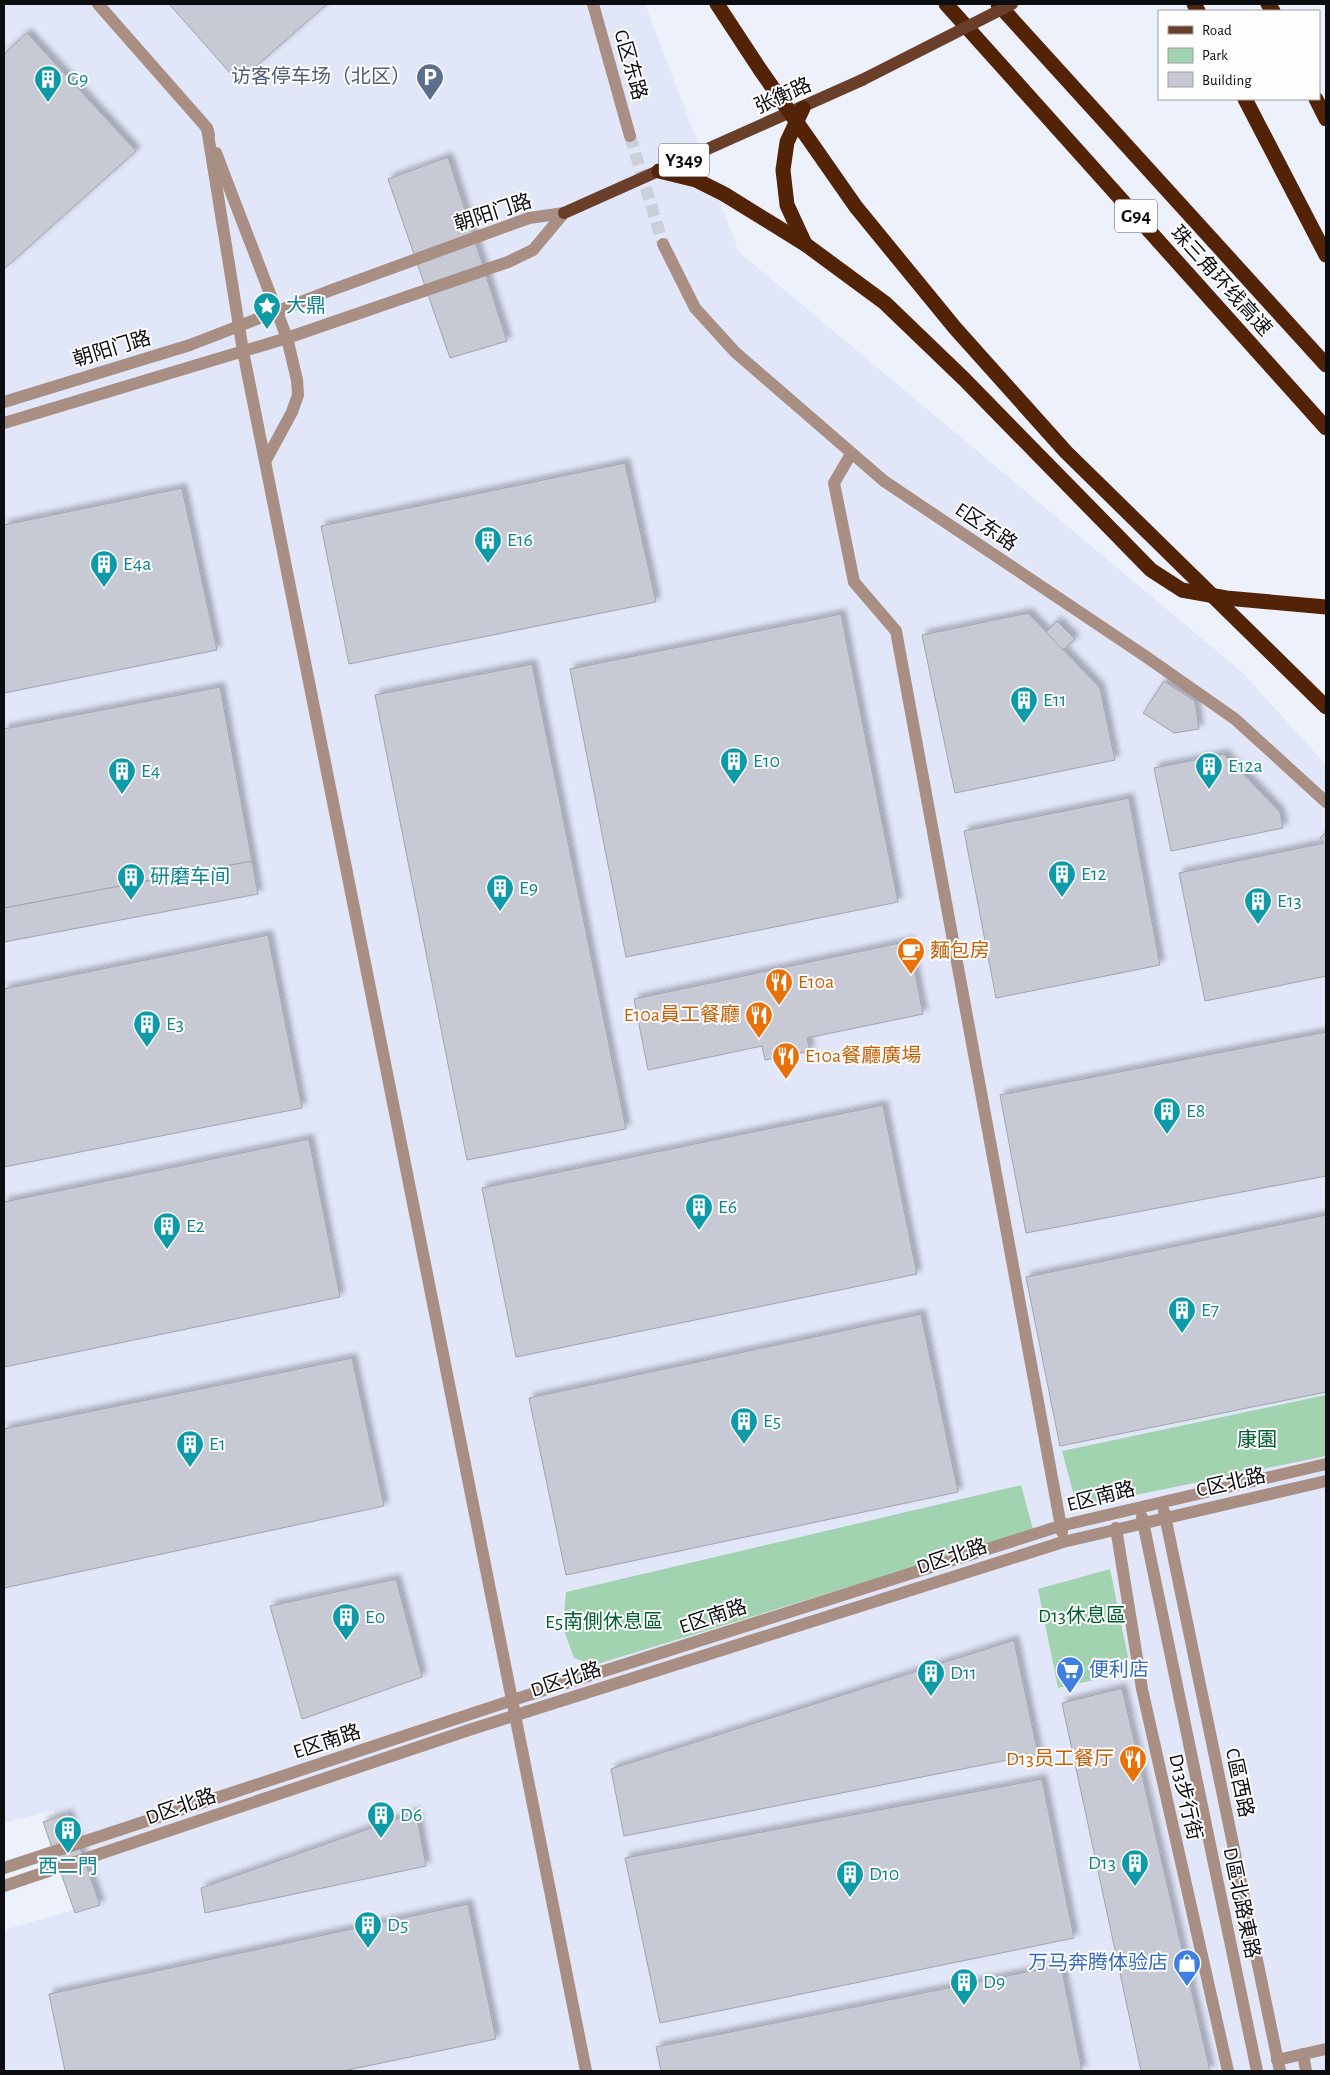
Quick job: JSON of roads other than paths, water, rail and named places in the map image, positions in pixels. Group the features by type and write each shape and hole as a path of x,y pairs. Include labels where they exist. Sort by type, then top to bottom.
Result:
{"highway":[{"path":"717,4 758,68 856,207 954,328 1066,452 1326,707"},
{"name":"珠三角环线高速","path":"946,4 1326,428"},
{"name":"珠三角环线高速","path":"998,4 1326,365"},
{"path":"1246,100 1326,255"},
{"path":"1316,100 1326,119"},
{"path":"803,108 787,142 783,170 788,205 805,244"},
{"path":"659,171 696,180 724,194 805,244 885,303 964,379 1151,570 1182,590 1226,598 1326,607"}],"main road":[{"name":"张衡路","path":"564,213 803,108 1012,4"}],"street":[{"path":"98,4 207,128 287,338 295,366 298,395 292,412 266,460"},
{"name":"G区东路","path":"594,4 630,136"},
{"path":"207,128 238,326 586,2071"},
{"name":"朝阳门路","path":"4,402 190,345 276,311 529,218 564,213"},
{"name":"朝阳门路","path":"4,423 287,338 508,262 534,250 564,213"},
{"name":"E区东路","path":"663,244 694,308 735,352 851,454 884,481 1145,656 1235,719 1326,802"},
{"path":"851,454 834,483 854,582 896,631 1063,1542"},
{"name":"E区南路","path":"4,1868 1060,1526 1326,1464"},
{"name":"C区北路","path":"1143,1523 1326,1481"},
{"name":"C區西路","path":"1162,1502 1279,2066"},
{"name":"D區北路東路","path":"1140,1507 1257,2071"},
{"name":"D区北路","path":"4,1886 514,1716 1063,1542 1143,1523"},
{"name":"D13步行街","path":"1116,1528 1142,1689 1228,2071"},
{"path":"1279,2066 1302,2054 1326,2049"},
{"path":"1302,2054 1306,2071"}],"tunnel":[{"path":"630,136 663,244"}],"place":[{"name":"访客停车场（北区）","path":"430,101"},
{"name":"G9","path":"48,103"},
{"name":"大鼎","path":"267,330"},
{"name":"E16","path":"488,564"},
{"name":"E4a","path":"104,588"},
{"name":"E11","path":"1024,724"},
{"name":"E10","path":"734,785"},
{"name":"E12a","path":"1209,790"},
{"name":"E4","path":"122,795"},
{"name":"E12","path":"1062,898"},
{"name":"研磨车间","path":"131,901"},
{"name":"E9","path":"500,912"},
{"name":"E13","path":"1258,925"},
{"name":"麵包房","path":"911,975"},
{"name":"E10a","path":"779,1006"},
{"name":"E10a員工餐廳","path":"759,1039"},
{"name":"E3","path":"147,1048"},
{"name":"E10a餐廳廣場","path":"786,1080"},
{"name":"E8","path":"1167,1135"},
{"name":"E6","path":"699,1231"},
{"name":"E2","path":"167,1250"},
{"name":"E7","path":"1182,1334"},
{"name":"E5","path":"744,1445"},
{"name":"E1","path":"190,1468"},
{"name":"E0","path":"346,1641"},
{"name":"便利店","path":"1070,1694"},
{"name":"D11","path":"931,1697"},
{"name":"D13员工餐厅","path":"1133,1783"},
{"name":"D6","path":"381,1839"},
{"name":"西二門","path":"68,1854"},
{"name":"D13","path":"1135,1887"},
{"name":"D10","path":"850,1898"},
{"name":"D5","path":"368,1949"},
{"name":"万马奔腾体验店","path":"1187,1987"},
{"name":"D9","path":"964,2006"}],"park label":[{"name":"康園","path":"1257,1440"},
{"name":"D13休息區","path":"1082,1616"},
{"name":"E5南側休息區","path":"604,1622"}]}
